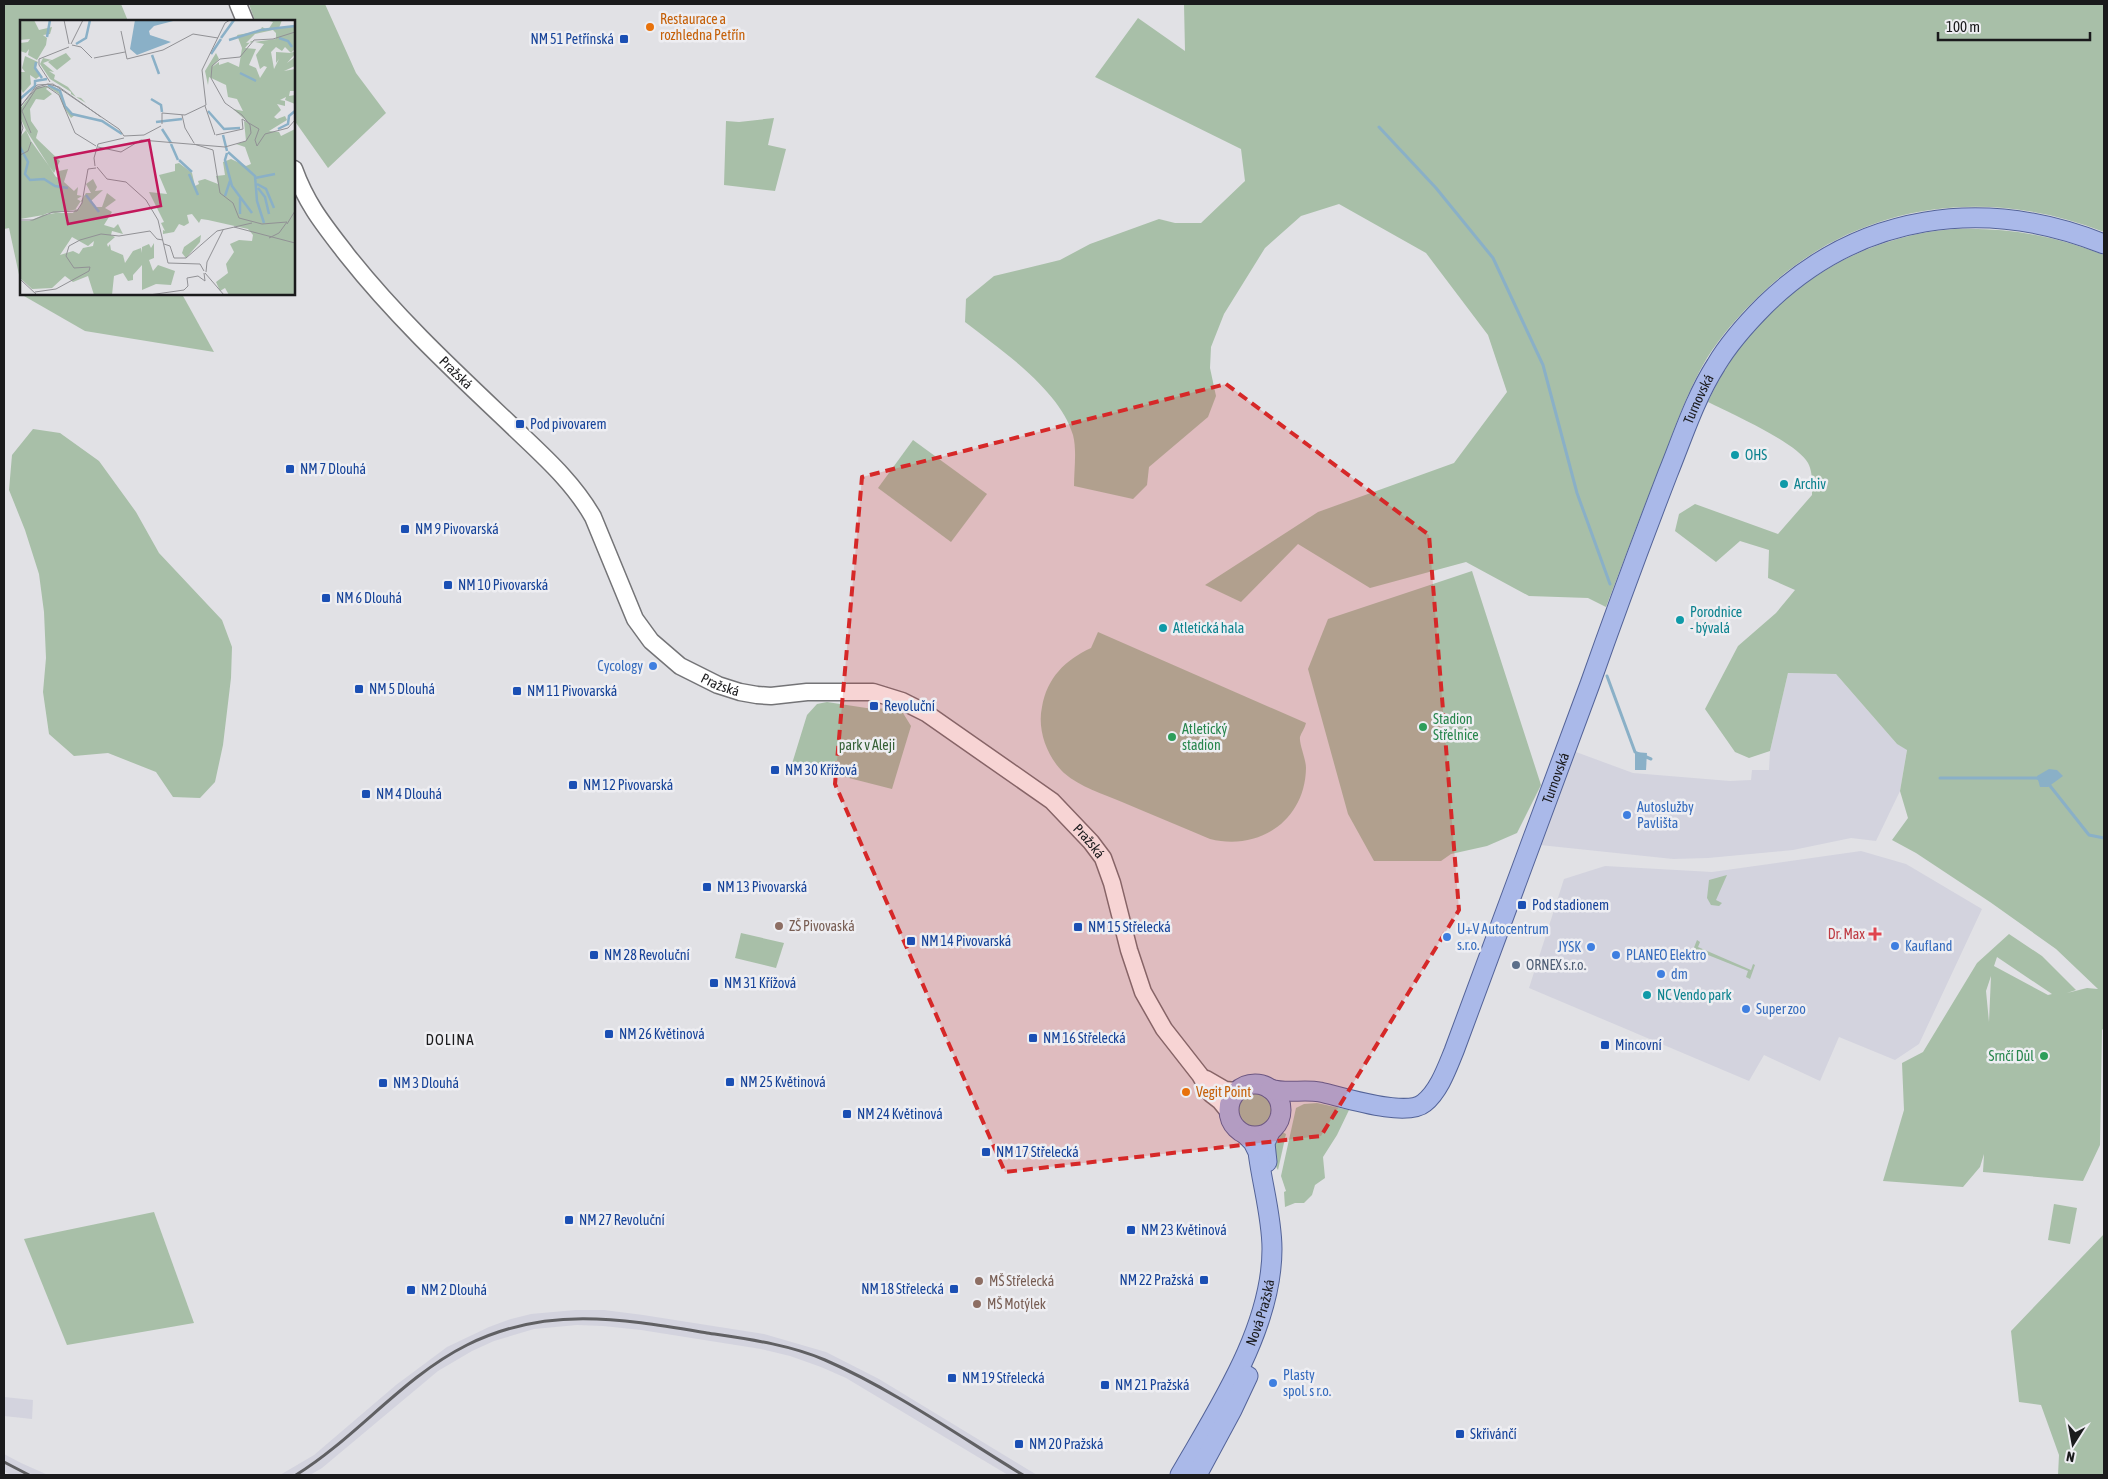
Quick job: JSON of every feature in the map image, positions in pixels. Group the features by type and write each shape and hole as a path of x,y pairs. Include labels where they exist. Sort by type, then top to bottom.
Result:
{"main road":[{"path":"238,4 244,20"},
{"name":"Pražská","path":"295,172 303,193 323,224 390,307 430,349 563,476 584,501 593,516 635,619 651,641 668,657 706,680 740,692 771,696 806,692 873,692 902,701 939,722 1052,801 1069,818 1103,858 1112,882 1129,950 1143,992 1152,1010 1200,1075 1211,1094 1229,1112 1234,1126 1246,1135"},
{"name":"Turnovská","path":"1270,1089 1318,1092 1389,1108 1412,1109 1420,1106 1430,1098 1446,1070 1693,410 1717,363 1756,313 1789,283 1836,251 1869,236 1920,222 1977,217 2021,220 2062,230 2104,244"},
{"name":"Pražská","path":"1200,1075 1221,1088 1237,1091"},
{"path":"1229,1112 1230,1103 1237,1091 1257,1084 1270,1089 1279,1101 1280,1115"},
{"path":"1246,1135 1261,1136 1270,1132 1286,1107 1294,1100 1318,1092"},
{"name":"Nová Pražská","path":"1197,1475 1232,1410 1252,1366 1266,1330 1273,1303 1279,1249 1265,1150 1265,1143 1270,1132"},
{"name":"Nová Pražská","path":"1180,1475 1241,1364 1259,1319 1270,1276 1271,1235 1258,1152 1253,1142 1246,1135"}],"highlighted area":[{"path":"1226,384 1429,535 1459,910 1321,1136 1005,1172 835,784 862,477"}],"shaded area":[{"path":"1788,673 1836,674 1897,744 1907,749 1900,791 1876,841 1851,838 1793,850 1708,858 1673,859 1540,845 1576,752 1633,773 1730,781 1751,780 1752,770 1769,770 1770,751"},
{"path":"1861,851 1906,864 1982,909 1919,1044 1895,1060 1839,1037 1820,1081 1764,1055 1749,1081 1529,988 1564,879 1605,866 1712,872"},
{"path":"576,1310 604,1310 764,1334 826,1352 879,1379 1037,1475 1008,1475 846,1378 790,1356 761,1349 641,1330 577,1325 534,1329 494,1341 472,1351 438,1371 322,1468 310,1475 280,1475 314,1455 396,1385 447,1347 511,1319 531,1314"},
{"path":"4,1397 33,1400 32,1419 4,1416"},
{"path":"4,1454 48,1475 11,1475 4,1471"}],"green space":[{"path":"4,4 121,4 128,20 20,20 20,279 9,228 4,229"},
{"path":"249,4 325,4 356,73 386,113 328,168 295,121 295,20 255,20"},
{"path":"1184,4 2104,4 2104,232 2058,217 2012,209 1966,207 1920,212 1877,223 1835,241 1795,266 1758,297 1737,318 1718,342 1700,370 1678,420 1606,607 1588,598 1529,596 1466,562 1370,588 1298,544 1241,602 1205,585 1318,512 1454,463 1507,392 1488,335 1426,253 1339,204 1301,216 1265,248 1224,314 1211,347 1210,368 1216,396 1208,417 1149,467 1147,485 1133,499 1074,486 1074,441 1066,418 1056,402 1028,372 965,322 966,299 994,276 1060,260 1090,244 1159,219 1175,223 1201,223 1245,181 1241,149 1095,77 1138,18 1185,51"},
{"path":"774,118 768,145 786,149 775,191 724,185 726,121 739,122"},
{"path":"1955,229 2012,231 2049,238 2104,255 2104,1028 2102,1030 2100,1145 2083,1181 1983,1172 1984,1154 1980,1167 1963,1187 1883,1181 1904,1110 1902,1063 1923,1052 1977,963 2009,934 2042,956 2076,990 2067,993 2087,988 2098,989 2056,949 1990,902 1916,853 1892,840 1908,818 1900,791 1907,750 1897,744 1836,674 1788,673 1770,751 1749,758 1735,752 1705,709 1738,646 1776,613 1795,590 1768,578 1769,550 1740,541 1716,562 1675,531 1679,514 1695,504 1778,534 1812,495 1810,467 1791,446 1708,402 1727,367 1750,335 1778,306 1808,281 1842,261 1878,245 1916,234","holes":["1997,957 2052,994 2048,995 1994,966","1991,976 1989,1022 1986,991"]},
{"path":"183,295 214,352 85,331 24,296"},
{"path":"33,429 60,433 99,461 136,512 159,553 222,620 232,647 231,678 223,745 215,782 200,798 173,797 156,772 108,753 74,756 49,734 43,692 46,658 44,612 39,574 25,530 9,490 12,455"},
{"path":"913,440 987,494 951,542 878,488"},
{"name":"Stadion Střelnice","path":"1472,571 1541,785 1517,833 1487,846 1451,854 1441,861 1374,861 1348,814 1308,669 1328,619"},
{"name":"Atletický stadion","path":"1098,632 1306,723 1300,737 1306,768 1304,787 1288,817 1276,828 1262,836 1228,842 1210,839 1092,790 1064,773 1048,751 1042,734 1041,716 1044,697 1048,687 1059,671 1073,658 1091,648"},
{"name":"park v Aleji","path":"827,702 873,709 891,708 903,713 911,726 892,789 845,777 791,767 807,715 817,704"},
{"path":"1727,875 1716,900 1722,903 1719,906 1711,905 1707,898 1709,880"},
{"path":"741,933 784,943 776,968 735,958"},
{"path":"1697,940 1700,942 1698,947 1751,970 1753,964 1755,965 1750,979 1746,977 1748,971 1698,951 1695,956 1691,955"},
{"path":"1255,1091 1262,1092 1268,1096 1272,1102 1272,1116 1268,1122 1262,1126 1255,1127 1248,1126 1242,1122 1238,1116 1237,1109 1238,1102 1242,1096 1248,1092"},
{"path":"1317,1103 1349,1110 1337,1135 1323,1157 1325,1178 1315,1185 1312,1195 1304,1203 1295,1203 1285,1207 1284,1192 1286,1191 1281,1176 1296,1108 1304,1104"},
{"path":"1280,1131 1286,1134 1278,1170 1272,1160 1277,1132"},
{"path":"2054,1204 2077,1208 2070,1244 2048,1240"},
{"path":"154,1212 194,1323 67,1345 24,1239"},
{"path":"2104,1234 2104,1475 2058,1475 2059,1455 2041,1405 2019,1402 2011,1331"}],"water":[{"path":"1635,752 1647,753 1646,770 1635,770"},
{"path":"2049,769 2057,770 2063,776 2048,787 2040,787 2037,776"}],"waterway":[{"path":"1379,127 1436,188 1493,258 1543,365 1577,493 1610,584"},
{"path":"1607,676 1635,752 1639,754"},
{"path":"1644,756 1651,759"},
{"path":"1940,778 2037,778 2042,780"},
{"path":"2047,782 2089,835 2104,838"}],"railway":[{"path":"296,1475 318,1460 422,1373 467,1345 497,1332 526,1324 586,1319 645,1323 767,1343 811,1354 851,1372 901,1399 1023,1475"},
{"path":"4,1462 29,1475"}],"place":[{"name":"Restaurace a rozhledna Petřín","path":"650,27"},
{"name":"NM 51 Petřínská","path":"624,39"},
{"name":"Pod pivovarem","path":"520,424"},
{"name":"OHS","path":"1735,455"},
{"name":"NM 7 Dlouhá","path":"290,469"},
{"name":"Archiv","path":"1784,484"},
{"name":"NM 9 Pivovarská","path":"405,529"},
{"name":"NM 10 Pivovarská","path":"448,585"},
{"name":"NM 6 Dlouhá","path":"326,598"},
{"name":"Porodnice - bývalá","path":"1680,620"},
{"name":"Atletická hala","path":"1163,628"},
{"name":"Cycology","path":"653,666"},
{"name":"NM 5 Dlouhá","path":"359,689"},
{"name":"NM 11 Pivovarská","path":"517,691"},
{"name":"Revoluční","path":"874,706"},
{"name":"Stadion Střelnice","path":"1423,727"},
{"name":"Atletický stadion","path":"1172,737"},
{"name":"NM 30 Křížová","path":"775,770"},
{"name":"NM 12 Pivovarská","path":"573,785"},
{"name":"NM 4 Dlouhá","path":"366,794"},
{"name":"Autoslužby Pavlišta","path":"1627,815"},
{"name":"NM 13 Pivovarská","path":"707,887"},
{"name":"Pod stadionem","path":"1522,905"},
{"name":"ZŠ Pivovaská","path":"779,926"},
{"name":"NM 15 Střelecká","path":"1078,927"},
{"name":"Dr. Max","path":"1875,934"},
{"name":"U+V Autocentrum s.r.o.","path":"1447,937"},
{"name":"NM 14 Pivovarská","path":"911,941"},
{"name":"Kaufland","path":"1895,946"},
{"name":"JYSK","path":"1591,947"},
{"name":"NM 28 Revoluční","path":"594,955"},
{"name":"PLANEO Elektro","path":"1616,955"},
{"name":"ORNEX s.r.o.","path":"1516,965"},
{"name":"dm","path":"1661,974"},
{"name":"NM 31 Křížová","path":"714,983"},
{"name":"NC Vendo park","path":"1647,995"},
{"name":"Super zoo","path":"1746,1009"},
{"name":"NM 26 Květinová","path":"609,1034"},
{"name":"NM 16 Střelecká","path":"1033,1038"},
{"name":"Mincovní","path":"1605,1045"},
{"name":"Srnčí Důl","path":"2044,1056"},
{"name":"NM 25 Květinová","path":"730,1082"},
{"name":"NM 3 Dlouhá","path":"383,1083"},
{"name":"Vegit Point","path":"1186,1092"},
{"name":"NM 24 Květinová","path":"847,1114"},
{"name":"NM 17 Střelecká","path":"986,1152"},
{"name":"NM 27 Revoluční","path":"569,1220"},
{"name":"NM 23 Květinová","path":"1131,1230"},
{"name":"NM 22 Pražská","path":"1204,1280"},
{"name":"MŠ Střelecká","path":"979,1281"},
{"name":"NM 18 Střelecká","path":"954,1289"},
{"name":"NM 2 Dlouhá","path":"411,1290"},
{"name":"MŠ Motýlek","path":"977,1304"},
{"name":"NM 19 Střelecká","path":"952,1378"},
{"name":"Plasty spol. s r.o.","path":"1273,1383"},
{"name":"NM 21 Pražská","path":"1105,1385"},
{"name":"Skřivánčí","path":"1460,1434"},
{"name":"NM 20 Pražská","path":"1019,1444"}],"district":[{"name":"DOLINA","path":"450,1040"}]}
